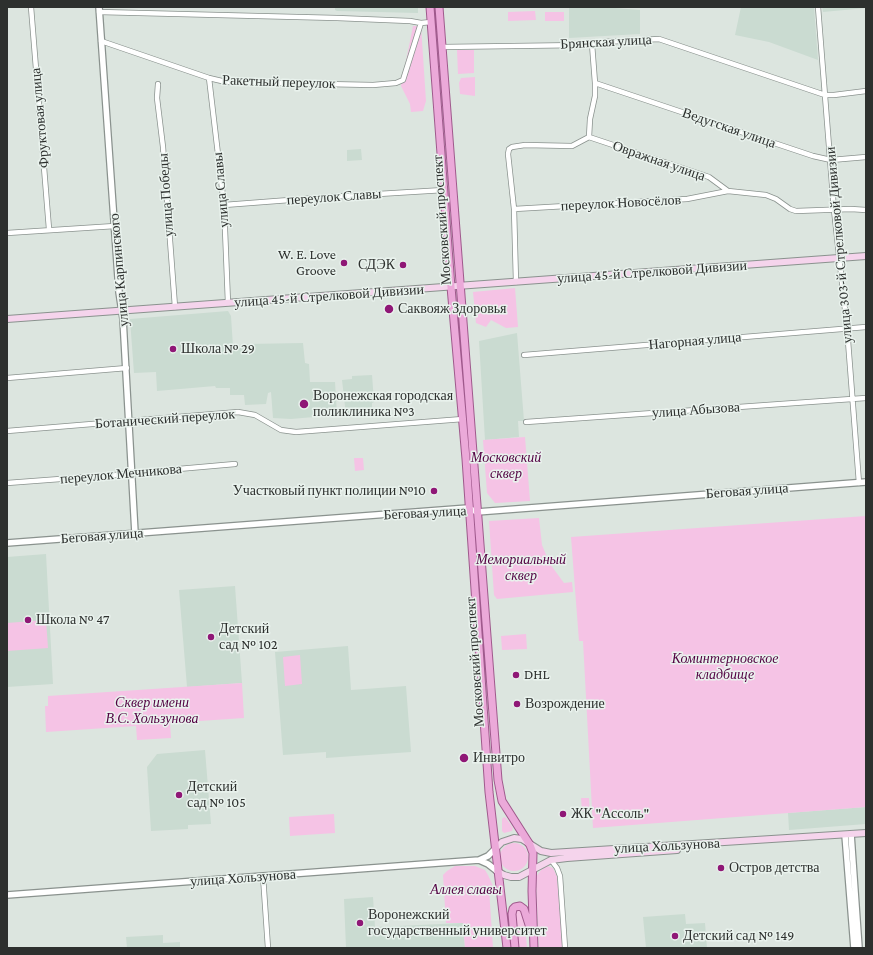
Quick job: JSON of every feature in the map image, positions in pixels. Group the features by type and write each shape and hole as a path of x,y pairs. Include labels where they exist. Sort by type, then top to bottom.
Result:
{"main road":[{"name":"Московский проспект","path":"430,7 489,792 507,948"},
{"name":"Московский проспект","path":"439,7 493,719 500,793 502,801 530,845 534,859 532,891 534,945"},
{"name":"Брянская улица","path":"433,47 442,47"},
{"name":"улица 45-й Стрелковой Дивизии","path":"7,319 866,256"},
{"name":"улица Хользунова","path":"497,871 511,877 519,877 551,860 581,856 849,837 866,833"},
{"name":"улица Хользунова","path":"495,849 502,842 514,838 522,839 541,851 551,853 866,837"},
{"path":"514,948 512,914 513,909 517,906 523,907 526,912 534,945"}],"street":[{"name":"Фруктовая улица","path":"31,7 49,230"},
{"name":"улица 303-й Стрелковой Дивизии","path":"818,7 834,210 847,328 859,483"},
{"path":"99,10 337,18 410,21 421,23 431,22"},
{"name":"улица Карпинского","path":"99,10 119,292 127,368 136,533"},
{"name":"Ракетный переулок","path":"101,41 209,78 226,82 373,85 396,83 403,80 421,23"},
{"name":"Брянская улица","path":"442,47 584,45 602,42 659,39 825,94 834,95 866,91"},
{"path":"516,282 514,209 508,154 509,149 524,145 572,146 589,137 590,119 595,96 592,44"},
{"name":"улица Славы","path":"209,78 224,205 228,303"},
{"name":"Ведугская улица","path":"595,83 813,156 831,160 866,157"},
{"name":"улица Победы","path":"158,84 157,98 163,147 175,307"},
{"name":"Овражная улица","path":"589,137 709,177 728,191"},
{"name":"переулок Славы","path":"224,205 444,190"},
{"path":"728,191 766,195 796,211 866,210"},
{"name":"переулок Новосёлов","path":"514,209 687,199 728,191"},
{"path":"7,233 114,226"},
{"name":"Нагорная улица","path":"524,355 866,327"},
{"path":"7,378 127,368"},
{"name":"улица Абызова","path":"526,422 866,398"},
{"name":"Ботанический переулок","path":"7,431 238,412 255,415 281,430 296,432 462,420"},
{"name":"переулок Мечникова","path":"7,483 235,464"},
{"name":"Беговая улица","path":"7,543 468,508 477,512 866,482"},
{"path":"849,837 854,948"},
{"path":"849,837 859,948"},
{"name":"улица Хользунова","path":"7,895 479,860 488,856 495,849"},
{"name":"улица Хользунова","path":"479,860 488,864 497,871"},
{"path":"551,860 557,868 560,876 565,948"},
{"path":"263,876 268,948"}],"shaded area":[{"path":"335,7 418,7 418,13 337,11 335,10"},
{"path":"569,7 603,7 640,10 640,34 569,38"},
{"path":"741,7 814,7 818,60 769,42 735,35"},
{"path":"822,7 866,7 866,8 823,12"},
{"path":"361,149 362,160 347,161 347,150"},
{"path":"228,311 231,316 233,347 240,348 247,344 303,343 305,363 309,364 310,382 335,382 337,415 291,419 273,418 271,392 268,393 266,404 245,405 244,395 230,395 230,388 216,388 215,386 157,391 156,372 134,373 130,319"},
{"path":"517,333 524,421 518,421 519,437 485,440 479,341"},
{"name":"Воронежская городская поликлиника №3","path":"372,375 374,402 372,403 372,414 346,415 342,380 352,379 352,376"},
{"name":"Школа № 47","path":"46,554 53,684 7,687 7,557"},
{"name":"Детский сад № 102","path":"235,586 242,683 187,687 179,590"},
{"path":"348,646 351,690 406,686 411,752 326,758 326,752 283,755 275,652"},
{"name":"Детский сад № 105","path":"205,750 211,824 188,825 188,829 151,831 147,767 157,754"},
{"path":"866,807 866,824 789,830 788,813"},
{"name":"Воронежский государственный университет","path":"373,897 375,927 463,923 465,948 346,948 344,899"},
{"name":"Детский сад № 149","path":"685,914 686,924 705,923 707,948 646,948 643,917"},
{"path":"163,935 163,943 180,942 180,948 127,948 126,937"}],"green space":[{"path":"535,11 536,20 508,21 508,12"},
{"path":"545,12 564,12 564,21 545,21"},
{"path":"413,26 421,26 426,101 423,111 411,112 410,104 401,86"},
{"path":"457,50 474,50 474,73 458,74"},
{"path":"475,77 475,96 460,94 459,83 461,78"},
{"path":"515,288 518,327 506,328 491,320 486,327 476,323 473,292"},
{"name":"Московский сквер","path":"525,437 530,501 495,503 487,493 483,440"},
{"path":"354,458 363,458 364,470 355,471"},
{"name":"Коминтерновское кладбище","path":"866,516 866,807 593,828 583,641 579,641 571,537"},
{"name":"Мемориальный сквер","path":"539,518 542,545 550,564 564,583 572,582 573,592 497,599 494,595 489,521"},
{"path":"46,620 48,648 7,651 7,623"},
{"path":"526,634 527,649 502,650 501,636"},
{"path":"300,655 302,684 285,686 283,657"},
{"name":"Сквер имени В.С. Хользунова","path":"242,683 244,718 170,723 171,738 137,740 136,726 46,732 45,706 48,706 48,696"},
{"path":"581,798 589,798 590,815 587,812 582,811"},
{"path":"334,814 335,833 290,836 289,817"},
{"path":"504,817 513,828 512,831 504,833 502,831 502,819"},
{"path":"514,843 524,847 528,857 524,867 514,871 504,867 500,857 504,847"},
{"name":"Аллея славы","path":"455,866 475,866 485,870 488,875 493,886 489,889 493,948 465,948 463,923 446,923 443,875"},
{"path":"547,866 553,868 557,877 563,948 539,948 536,877 541,870"},
{"path":"515,908 519,908 524,914 527,948 516,948"}],"place":[{"name":"W. E. Love Groove","path":"344,263"},
{"name":"СДЭК","path":"403,265"},
{"name":"Саквояж Здоровья","path":"389,309"},
{"name":"Школа № 29","path":"173,349"},
{"name":"Воронежская городская поликлиника №3","path":"304,404"},
{"name":"Участковый пункт полиции №10","path":"434,491"},
{"name":"Школа № 47","path":"28,620"},
{"name":"Детский сад № 102","path":"211,637"},
{"name":"DHL","path":"516,675"},
{"name":"Возрождение","path":"517,704"},
{"name":"Инвитро","path":"464,758"},
{"name":"Детский сад № 105","path":"179,795"},
{"name":"ЖК \"Ассоль\"","path":"563,814"},
{"name":"Остров детства","path":"721,868"},
{"name":"Воронежский государственный университет","path":"360,923"},
{"name":"Детский сад № 149","path":"675,936"}]}
